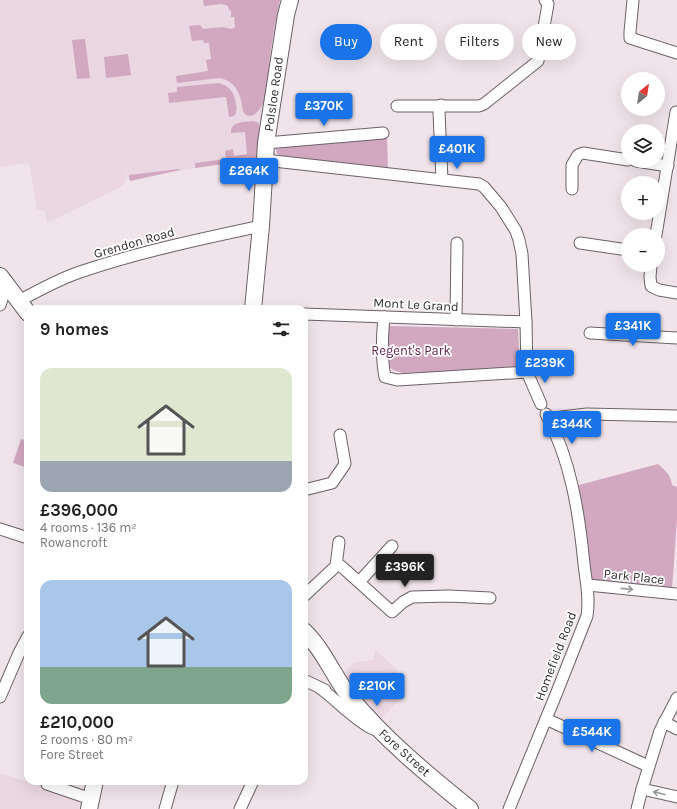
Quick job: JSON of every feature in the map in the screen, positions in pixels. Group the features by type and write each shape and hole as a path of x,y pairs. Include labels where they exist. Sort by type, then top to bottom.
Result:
{"street":[{"name":"Polsloe Road","path":"253,305 261,226 266,143 283,30 290,0"},
{"path":"397,106 481,106 538,61 548,4 545,0"},
{"path":"633,0 630,38 677,53"},
{"path":"441,106 439,112 442,180"},
{"path":"657,228 676,112"},
{"path":"266,143 383,133"},
{"path":"572,189 572,166 578,155 583,153 621,159"},
{"path":"265,160 387,175 479,184 484,187 502,207 513,226 522,254 527,372 541,404"},
{"name":"Grendon Road","path":"26,305 41,289 79,272 174,245 261,226"},
{"path":"456,320 457,243"},
{"path":"580,243 621,249"},
{"path":"650,272 651,286 659,290 677,292"},
{"path":"3,280 24,307"},
{"path":"0,305 3,280"},
{"name":"Mont Le Grand","path":"308,314 526,322"},
{"path":"384,317 382,342 385,377 397,380 527,372"},
{"path":"590,333 677,338"},
{"name":"Homefield Road","path":"509,809 587,616 589,605 588,585 573,485 557,436 548,418 587,414 677,416"},
{"path":"308,489 332,484 345,464 340,435"},
{"path":"0,529 24,537"},
{"path":"308,592 336,566 339,542"},
{"path":"359,582 392,546"},
{"path":"336,566 341,566 392,612 403,602 412,597 449,596 490,598"},
{"name":"Park Place","path":"588,585 677,594"},
{"name":"Fore Street","path":"308,635 348,695 386,737 470,809"},
{"path":"0,697 24,644"},
{"path":"308,682 338,694 348,695"},
{"path":"320,688 334,698 358,720 386,737"},
{"path":"637,809 648,766 664,722 677,698"},
{"path":"546,719 648,766"},
{"path":"664,722 677,729"},
{"path":"49,785 90,804 94,785"},
{"path":"165,809 172,785"},
{"path":"240,809 251,785"},
{"path":"642,789 677,797"}],"shaded area":[{"path":"0,0 280,0 271,49 259,162 236,162 128,180 125,166 126,177 123,186 47,223 45,211 37,211 29,163 0,167"},
{"path":"375,650 397,669 397,682 406,690 380,721 360,698 344,672 354,662 373,660"},
{"path":"0,773 24,781 24,785 38,785 83,799 82,809 0,809"}],"green space":[{"path":"203,0 280,0 264,101 257,113 254,115 251,116 244,113 241,99 235,87 225,79 220,78 177,83 176,76 208,71 206,60 211,59 209,43 204,43 203,40 192,41 189,26 200,25 203,29 223,27 231,29 235,27 234,17 231,17 231,11 229,10 228,6 222,4 204,6"},
{"path":"85,39 90,78 77,79 72,40"},
{"path":"128,54 131,75 106,78 104,57"},
{"path":"218,83 226,86 233,93 237,107 234,116 229,117 226,97 169,103 168,93 177,92 177,87"},
{"path":"254,121 259,123 258,161 236,162 195,168 195,163 226,159 225,151 233,149 234,156 247,154 245,132 231,133 231,129 235,124"},
{"path":"367,138 387,138 388,170 282,156 277,154 276,149 285,147"},
{"path":"180,170 130,181 129,175"},
{"name":"Regent's Park","path":"388,326 518,329 520,369 402,373 393,370 388,365"},
{"path":"21,439 24,440 24,467 13,463"},
{"path":"658,464 669,476 672,485 677,487 677,520 672,589 592,581 579,485"}]}
